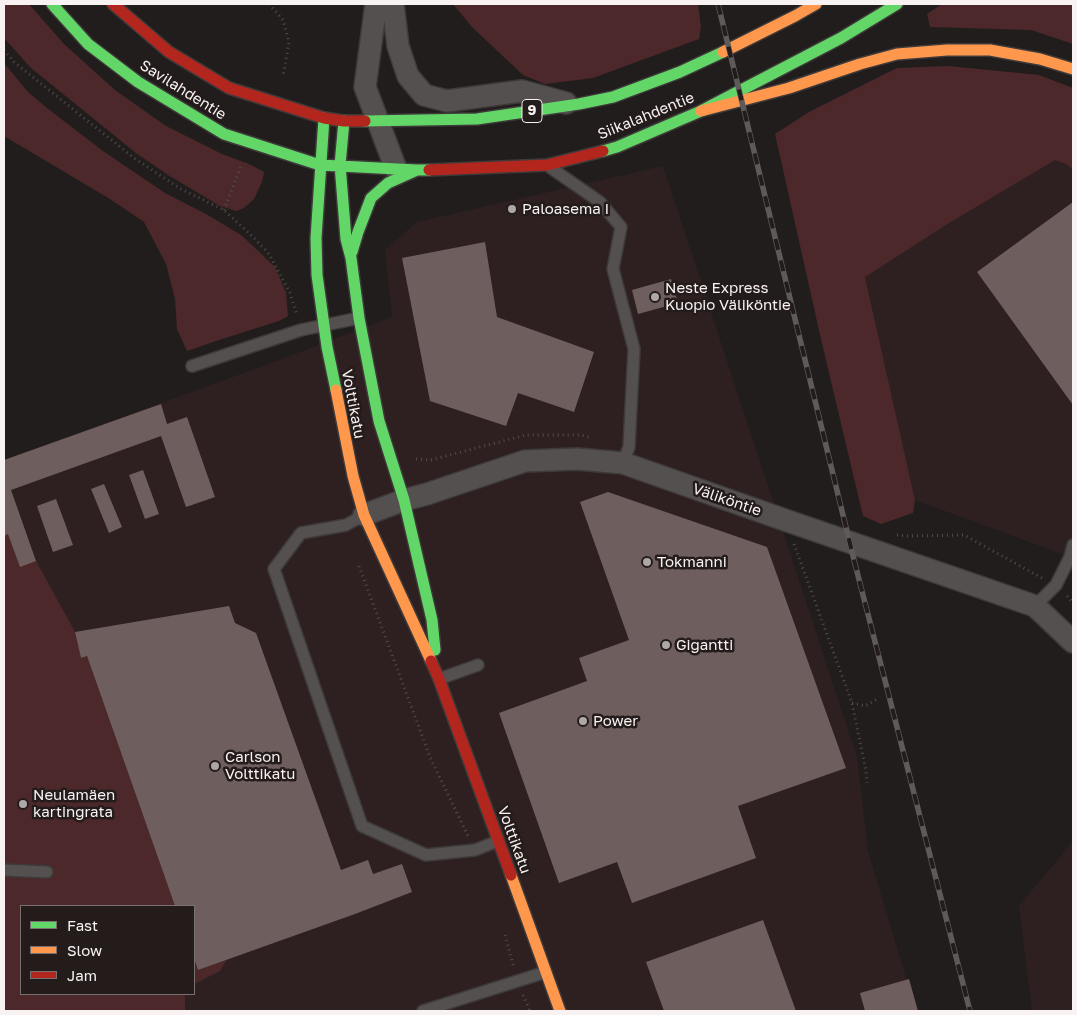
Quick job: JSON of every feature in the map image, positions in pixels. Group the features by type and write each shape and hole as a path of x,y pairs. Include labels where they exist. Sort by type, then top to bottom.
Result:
{"main road":[{"name":"Savilahdentie","path":"52,4 88,44 138,82 224,134 320,165"},
{"name":"Savilahdentie","path":"112,4 169,52 229,88 324,118 344,121"},
{"name":"Siikalahdentie","path":"344,121 477,119 573,105 613,97 680,72 816,4"},
{"name":"Siikalahdentie","path":"320,165 407,170 547,165 617,147 701,111 841,38 897,4"},
{"path":"701,111 789,88 860,64 897,54 947,50 990,50 1040,59 1073,69"},
{"name":"Volttikatu","path":"324,118 316,238 317,275 323,326 352,476 364,515 439,679 560,1011"},
{"name":"Volttikatu","path":"344,121 340,166 346,239 351,258 359,318 379,421 404,500 432,620 439,679"},
{"name":"Volttikatu","path":"351,258 358,232 371,198 407,170"}],"street":[{"path":"376,4 365,86 378,120 407,170"},
{"path":"393,4 398,46 408,76 424,95 447,101 522,91 573,105"},
{"name":"Väliköntie","path":"364,515 404,500 525,461 577,459 623,463 1035,606 1073,642"}],"lane":[{"path":"547,165 600,202 621,227 613,269 634,349 628,447 623,463"},
{"path":"192,366 301,330 359,318"},
{"path":"364,515 346,525 301,534 274,569 362,826 426,855 475,850 498,841"},
{"path":"1035,606 1056,585 1070,557 1073,545"},
{"path":"439,679 478,665"},
{"path":"4,870 47,872"},
{"path":"423,1011 546,972"}],"path":[{"path":"269,4 283,20 289,42 283,77"},
{"path":"4,50 14,62 134,158 189,194 224,210 241,166"},
{"path":"785,520 852,703 867,783"},
{"path":"852,703 865,706 877,699"}],"shaded area":[{"path":"4,4 29,4 64,44 115,90 166,126 222,154 264,172 262,182 254,199 244,208 236,211 220,206 168,175 136,153 31,68 4,38"},
{"path":"453,4 698,4 701,27 699,39 593,78 545,84 523,75 472,27"},
{"path":"942,4 1073,4 1073,44 1031,30 930,27 927,14"},
{"path":"4,63 28,92 103,151 165,193 241,235 275,267 286,293 288,316 279,321 187,351 177,329 175,299 166,264 144,222 110,199 4,136"},
{"path":"948,66 1039,75 1073,88 1073,169 1055,160 949,223 865,277 915,500 913,513 881,524 863,516 775,134 809,112 897,68"},
{"path":"992,134 1066,164 1073,169 1073,558 915,500 865,277"},
{"path":"663,166 857,757 868,851 916,1011 167,1011 160,995 195,995 195,905 129,905 4,555 4,460 392,317 385,250 417,222"},
{"path":"8,534 36,561 75,632 81,658 87,656 175,905 20,905 20,995 185,995 185,1011 4,1011 4,536"},
{"path":"1073,841 1073,1011 1032,1011 1019,906"},
{"path":"227,959 220,971 195,984 195,961 198,970"}],"building":[{"path":"1073,202 1073,405 977,272"},
{"path":"485,242 497,317 594,352 574,412 518,393 506,426 430,401 402,258"},
{"name":"Neste Express Kuopio Väliköntie","path":"671,279 678,303 638,314 632,290"},
{"path":"161,404 167,424 187,417 215,497 186,507 161,436 11,490 36,561 20,567 8,534 4,536 4,460"},
{"path":"143,470 159,514 145,519 129,475"},
{"path":"104,484 122,527 109,533 91,489"},
{"path":"608,492 767,547 846,768 738,806 756,858 632,903 617,862 559,883 499,713 587,681 579,658 629,640 580,502"},
{"path":"56,499 73,545 53,552 37,506"},
{"name":"Carlson Volttikatu","path":"229,606 235,623 256,633 341,870 368,860 373,874 402,864 412,892 198,970 195,961 195,905 175,905 87,656 81,658 75,632"},
{"path":"763,920 796,1011 664,1011 646,962"},
{"path":"909,979 918,1011 865,1011 860,993"}],"railway":[{"path":"718,4 854,560 970,1011"}],"traffic: fast":[{"path":"52,4 88,44 138,82 224,134 320,165 429,170"},
{"path":"603,151 617,147 701,111 841,38 897,4"},
{"path":"365,121 477,119 579,104 613,97 680,72 723,52"},
{"path":"324,118 316,238 317,275 327,347 336,390"},
{"path":"344,121 340,165 346,239 351,258 359,318 379,421 404,500 432,620 435,650"},
{"path":"352,252 371,198 388,183 417,170"}],"traffic: slow":[{"path":"723,52 816,4"},
{"path":"701,111 789,88 860,64 897,54 947,50 990,50 1040,59 1073,69"},
{"path":"336,390 353,476 364,515 431,661"},
{"path":"511,875 560,1011"}],"traffic: jam":[{"path":"113,4 169,52 229,88 324,118 344,121 365,121"},
{"path":"429,170 547,165 603,151"},
{"path":"431,661 511,875"}],"place":[{"name":"Paloasema I","path":"512,209"},
{"name":"Neste Express Kuopio Väliköntie","path":"655,297"},
{"name":"Tokmanni","path":"647,562"},
{"name":"Gigantti","path":"666,645"},
{"name":"Power","path":"583,721"},
{"name":"Carlson Volttikatu","path":"215,766"},
{"name":"Neulamäen kartingrata","path":"23,804"}]}
